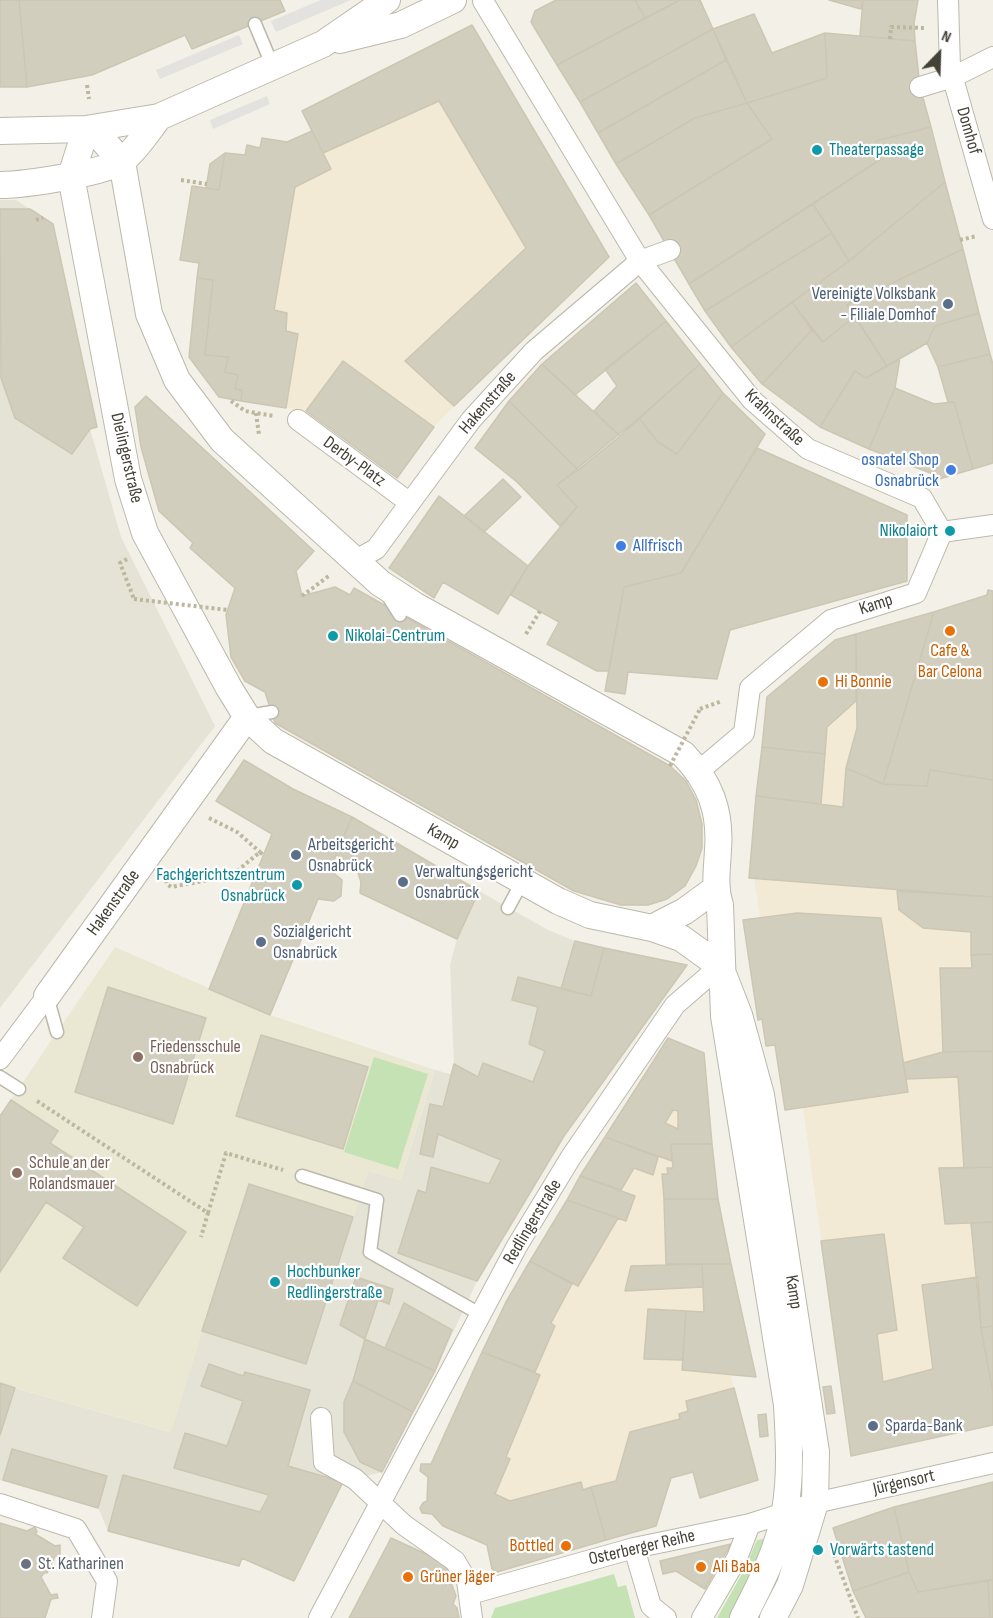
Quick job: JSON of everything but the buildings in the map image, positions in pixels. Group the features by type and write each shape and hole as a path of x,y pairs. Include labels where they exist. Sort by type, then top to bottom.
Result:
{"street":[{"path":"0,131 90,129 159,117 322,44 387,0"},
{"path":"322,44 401,25 453,0"},
{"name":"Krahnstraße","path":"483,0 640,261 752,400 808,449 922,498 942,532"},
{"name":"Domhof","path":"948,0 953,78 993,219"},
{"path":"920,87 953,78 993,57"},
{"path":"0,185 24,185 71,176 122,162 159,117"},
{"path":"90,129 122,162 150,314 177,380 222,440 354,561"},
{"name":"Dielingerstraße","path":"90,129 71,176 128,479 146,533 222,676 259,714"},
{"path":"640,261 670,250"},
{"name":"Hakenstraße","path":"354,561 376,549 471,420 534,351 640,261"},
{"name":"Derby-Platz","path":"298,420 410,503"},
{"path":"942,532 993,525"},
{"name":"Kamp","path":"699,771 744,733 750,688 831,620 916,592 942,532"},
{"name":"Kamp","path":"354,561 380,583 414,605 683,754 699,771 711,790 717,813 719,843 715,890 720,905 720,966 724,1016 787,1405 789,1454 785,1513 764,1579 743,1618"},
{"name":"Hakenstraße","path":"0,1059 186,803 259,714"},
{"name":"Kamp","path":"259,714 273,741 522,882 590,915 652,928 681,938 720,966 739,1015 761,1095 825,1501 790,1585 773,1618"},
{"path":"652,928 685,912 715,890"},
{"name":"Redlingerstraße","path":"319,1618 517,1246 571,1157 675,1005 720,966"},
{"path":"321,1418 324,1462 355,1479 404,1525 455,1561 467,1581 472,1618"},
{"name":"Jürgensort","path":"825,1501 993,1463"},
{"name":"Osterberger Reihe","path":"470,1594 634,1548 750,1524 825,1501"},
{"path":"0,1504 76,1530 107,1581 102,1618"},
{"path":"702,1618 737,1558 750,1524"},
{"path":"634,1548 651,1606 666,1618"}],"lane":[{"path":"255,24 273,67"},
{"path":"380,583 400,615"},
{"path":"508,908 522,882"},
{"path":"47,996 57,1032"},
{"path":"0,1077 19,1089"},
{"path":"302,1176 377,1200 370,1252 480,1314"}],"path":[{"path":"890,39 891,27 949,28"},
{"path":"181,180 207,184"},
{"path":"36,220 43,218"},
{"path":"230,399 245,411 298,420"},
{"path":"120,563 134,598 228,610"},
{"path":"523,640 540,611"},
{"path":"670,766 700,709 723,701"},
{"path":"186,803 209,818 203,827"},
{"path":"172,871 166,880 171,887 231,876 261,853 237,832 212,820"},
{"path":"19,1089 208,1213"},
{"path":"201,1237 226,1153 302,1176"},
{"path":"825,1501 825,1530 858,1618"}],"shaded area":[{"path":"321,0 351,0 276,32 271,21"},
{"path":"472,25 609,257 454,406 434,427 397,478 306,411 241,401 197,278 199,263 180,260 192,186 219,190 225,153 245,155 247,145 260,148 262,138 287,142 312,131 302,111"},
{"path":"239,35 243,44 160,79 156,70"},
{"path":"267,96 270,104 213,129 210,120"},
{"path":"0,200 16,200 53,224 97,427 90,429 121,537 215,726 0,1008"},
{"path":"988,590 993,591 993,1425 851,1456 803,1108 785,1110 775,1045 762,1020 758,1020 743,920 760,917 754,878 749,878 767,697 835,640 987,595"},
{"path":"479,891 548,930 575,941 687,965 564,1136 514,1217 477,1281 435,1371 382,1472 343,1482 294,1581 242,1559 239,1566 108,1531 98,1507 0,1480 0,1435 15,1388 170,1432 202,1331 306,1364 368,1171 401,1180 435,1070 450,1074 454,1064 450,965 457,939"},
{"path":"115,947 270,1015 435,1070 401,1180 368,1171 353,1217 249,1184 171,1432 16,1388 0,1435 0,1116"},
{"path":"668,1038 704,1053 718,1199 756,1377 731,1376 758,1480 700,1498 693,1472 671,1478 656,1526 497,1572 492,1569 487,1545 443,1526 432,1514 422,1513 420,1508 427,1501 428,1478 420,1471 421,1464 431,1463 506,1302 580,1176"}],"green space":[{"path":"374,1057 428,1074 398,1169 344,1152"},
{"path":"768,1538 730,1618 717,1618 743,1572 757,1540"},
{"path":"614,1574 618,1587 626,1585 635,1618 491,1618 495,1608"}],"place":[{"name":"Theaterpassage","path":"817,150"},
{"name":"Vereinigte Volksbank - Filiale Domhof","path":"948,304"},
{"name":"osnatel Shop Osnabrück","path":"951,470"},
{"name":"Nikolaiort","path":"950,531"},
{"name":"Allfrisch","path":"621,546"},
{"name":"Cafe & Bar Celona","path":"950,631"},
{"name":"Nikolai-Centrum","path":"333,636"},
{"name":"Hi Bonnie","path":"823,682"},
{"name":"Arbeitsgericht Osnabrück","path":"296,855"},
{"name":"Verwaltungsgericht Osnabrück","path":"403,882"},
{"name":"Fachgerichtszentrum Osnabrück","path":"297,885"},
{"name":"Sozialgericht Osnabrück","path":"261,942"},
{"name":"Friedensschule Osnabrück","path":"138,1057"},
{"name":"Schule an der Rolandsmauer","path":"17,1173"},
{"name":"Hochbunker Redlingerstraße","path":"275,1282"},
{"name":"Sparda-Bank","path":"873,1426"},
{"name":"Bottled","path":"566,1546"},
{"name":"Vorwärts tastend","path":"818,1550"},
{"name":"St. Katharinen","path":"26,1564"},
{"name":"Ali Baba","path":"701,1567"},
{"name":"Grüner Jäger","path":"408,1577"}]}
